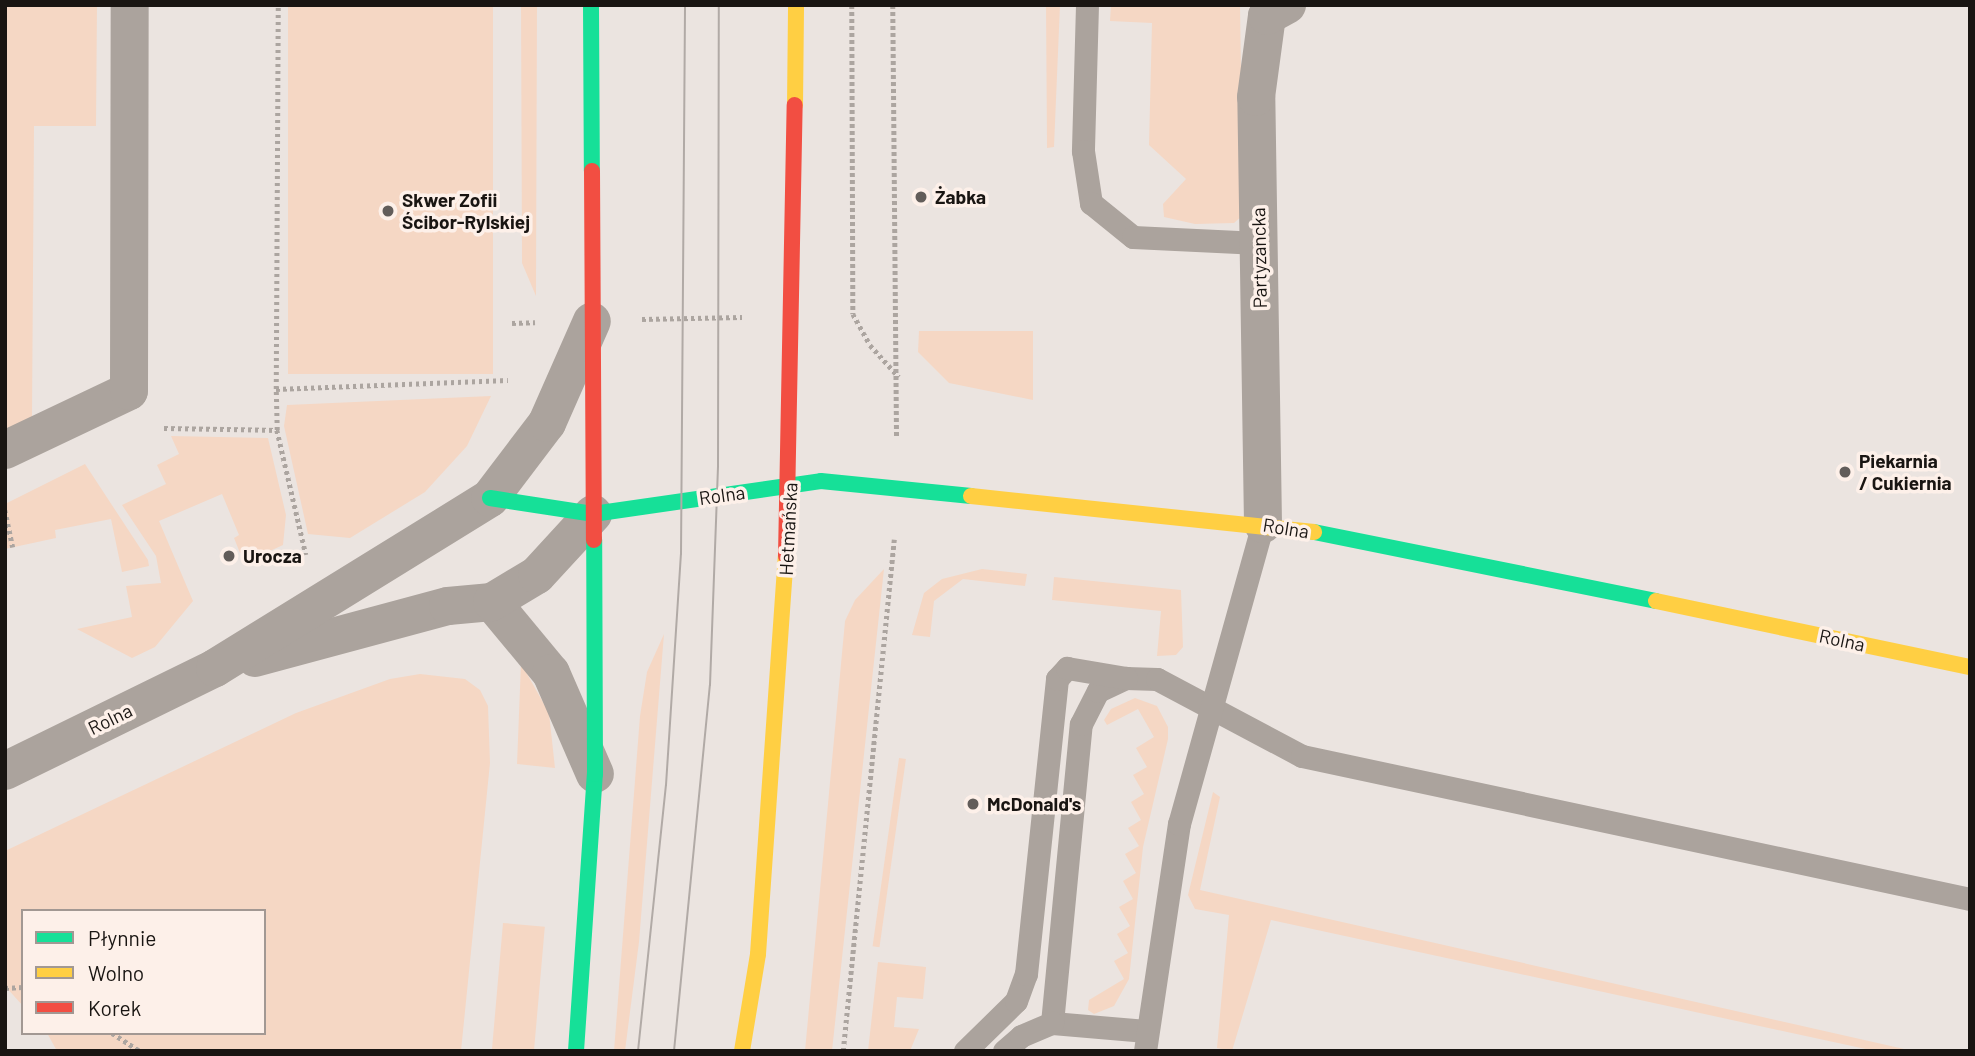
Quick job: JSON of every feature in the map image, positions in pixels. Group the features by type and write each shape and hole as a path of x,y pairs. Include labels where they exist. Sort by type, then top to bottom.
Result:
{"main road":[{"path":"576,1051 596,774 591,5"},
{"name":"Hetmańska","path":"742,1051 758,954 791,485 796,5"},
{"name":"Rolna","path":"490,498 593,514 821,481 1263,524 1389,544 1970,667"}],"street":[{"path":"5,450 129,391 130,5"},
{"name":"Partyzancka","path":"1263,524 1256,97 1277,10"},
{"name":"Rolna","path":"5,771 215,668 490,498 547,423 592,321"},
{"name":"Rolna","path":"215,668 448,606 492,601 537,575 593,514"},
{"path":"492,601 551,673 596,774"}],"lane":[{"path":"1087,5 1083,151 1091,203 1133,237 1259,243"},
{"path":"1021,990 1028,1012 1052,1023 1145,1041 1179,824 1263,524"},
{"path":"965,1051 1016,1001 1021,990 1057,679 1068,668 1126,678 1157,679 1302,756 1970,899"},
{"path":"1052,1023 1082,724 1098,691 1126,678"},
{"path":"1004,1051 1021,1036 1052,1023"}],"path":[{"path":"278,5 277,430 300,545 310,563"},
{"path":"852,5 853,314 870,345 900,378"},
{"path":"843,1051 894,561 900,378 892,323 893,5"},
{"path":"512,323 853,314"},
{"path":"276,389 508,380"},
{"path":"149,428 277,430"},
{"path":"5,510 13,547"},
{"path":"116,1035 140,1051"}],"shaded area":[{"path":"5,5 97,5 96,126 34,126 32,418 5,430"},
{"path":"288,5 493,5 493,374 288,374"},
{"path":"521,5 537,5 536,296 522,263"},
{"path":"1046,5 1060,5 1054,147 1047,148"},
{"path":"1111,5 1240,5 1243,215 1234,223 1195,224 1164,217 1163,204 1186,179 1149,145 1152,23 1110,21"},
{"path":"919,331 1033,331 1033,400 949,383 918,352"},
{"path":"491,396 467,446 425,492 350,538 308,534 284,426 287,405"},
{"path":"171,436 268,438 286,515 283,545 250,560 246,551 240,553 234,538 239,535 222,494 159,521 193,601 155,647 132,658 77,629 132,617 126,586 161,583 156,556 122,505 166,484 157,465 179,454"},
{"path":"85,464 148,560 149,566 122,572 111,519 55,530 56,538 5,549 5,504"},
{"path":"884,569 832,1051 805,1051 845,621 855,600"},
{"path":"982,569 1027,574 1025,586 963,579 934,601 930,637 912,635 924,593 942,579"},
{"path":"1054,577 1181,590 1183,647 1176,655 1157,656 1161,611 1052,600"},
{"path":"664,634 639,942 625,1051 614,1051 640,716 647,672"},
{"path":"521,663 549,713 555,768 517,764"},
{"path":"420,674 465,679 480,690 488,706 490,763 461,1051 57,1051 48,1035 266,1035 266,909 21,909 21,1004 5,986 5,851 296,713 390,679"},
{"path":"1135,698 1157,706 1168,727 1168,739 1143,847 1129,979 1114,1006 1094,1014 1088,1010 1089,1000 1124,979 1114,961 1128,953 1117,934 1130,926 1119,907 1133,899 1123,881 1136,873 1125,854 1139,846 1128,828 1141,820 1131,802 1144,794 1133,775 1147,767 1136,748 1154,737 1138,709 1107,725 1104,720 1111,709"},
{"path":"899,758 906,759 879,947 873,946"},
{"path":"1213,792 1220,797 1200,890 1913,1051 1875,1051 1271,920 1232,1051 1217,1048 1229,915 1195,909 1188,895"},
{"path":"503,923 545,927 534,1051 492,1051"},
{"path":"878,962 926,967 923,999 897,997 894,1027 919,1029 910,1051 868,1051"}],"tram line":[{"path":"638,1051 666,785 681,554 685,5"},
{"path":"674,1051 710,685 718,466 719,5"}],"traffic: fast":[{"path":"591,5 592,171"},
{"path":"490,498 593,514 821,481 971,496"},
{"path":"1314,532 1656,601"},
{"path":"576,1051 595,774 594,540"}],"traffic: slow":[{"path":"795,105 796,5"},
{"path":"971,496 1314,532"},
{"path":"742,1051 758,954 786,556"},
{"path":"1656,601 1970,667"}],"traffic: jam":[{"path":"786,556 795,105"},
{"path":"592,171 594,540"}],"place":[{"name":"Żabka","path":"921,197"},
{"name":"Skwer Zofii Ścibor-Rylskiej","path":"388,211"},
{"name":"Piekarnia / Cukiernia","path":"1845,472"},
{"name":"Urocza","path":"229,556"},
{"name":"McDonald's","path":"973,804"}]}
